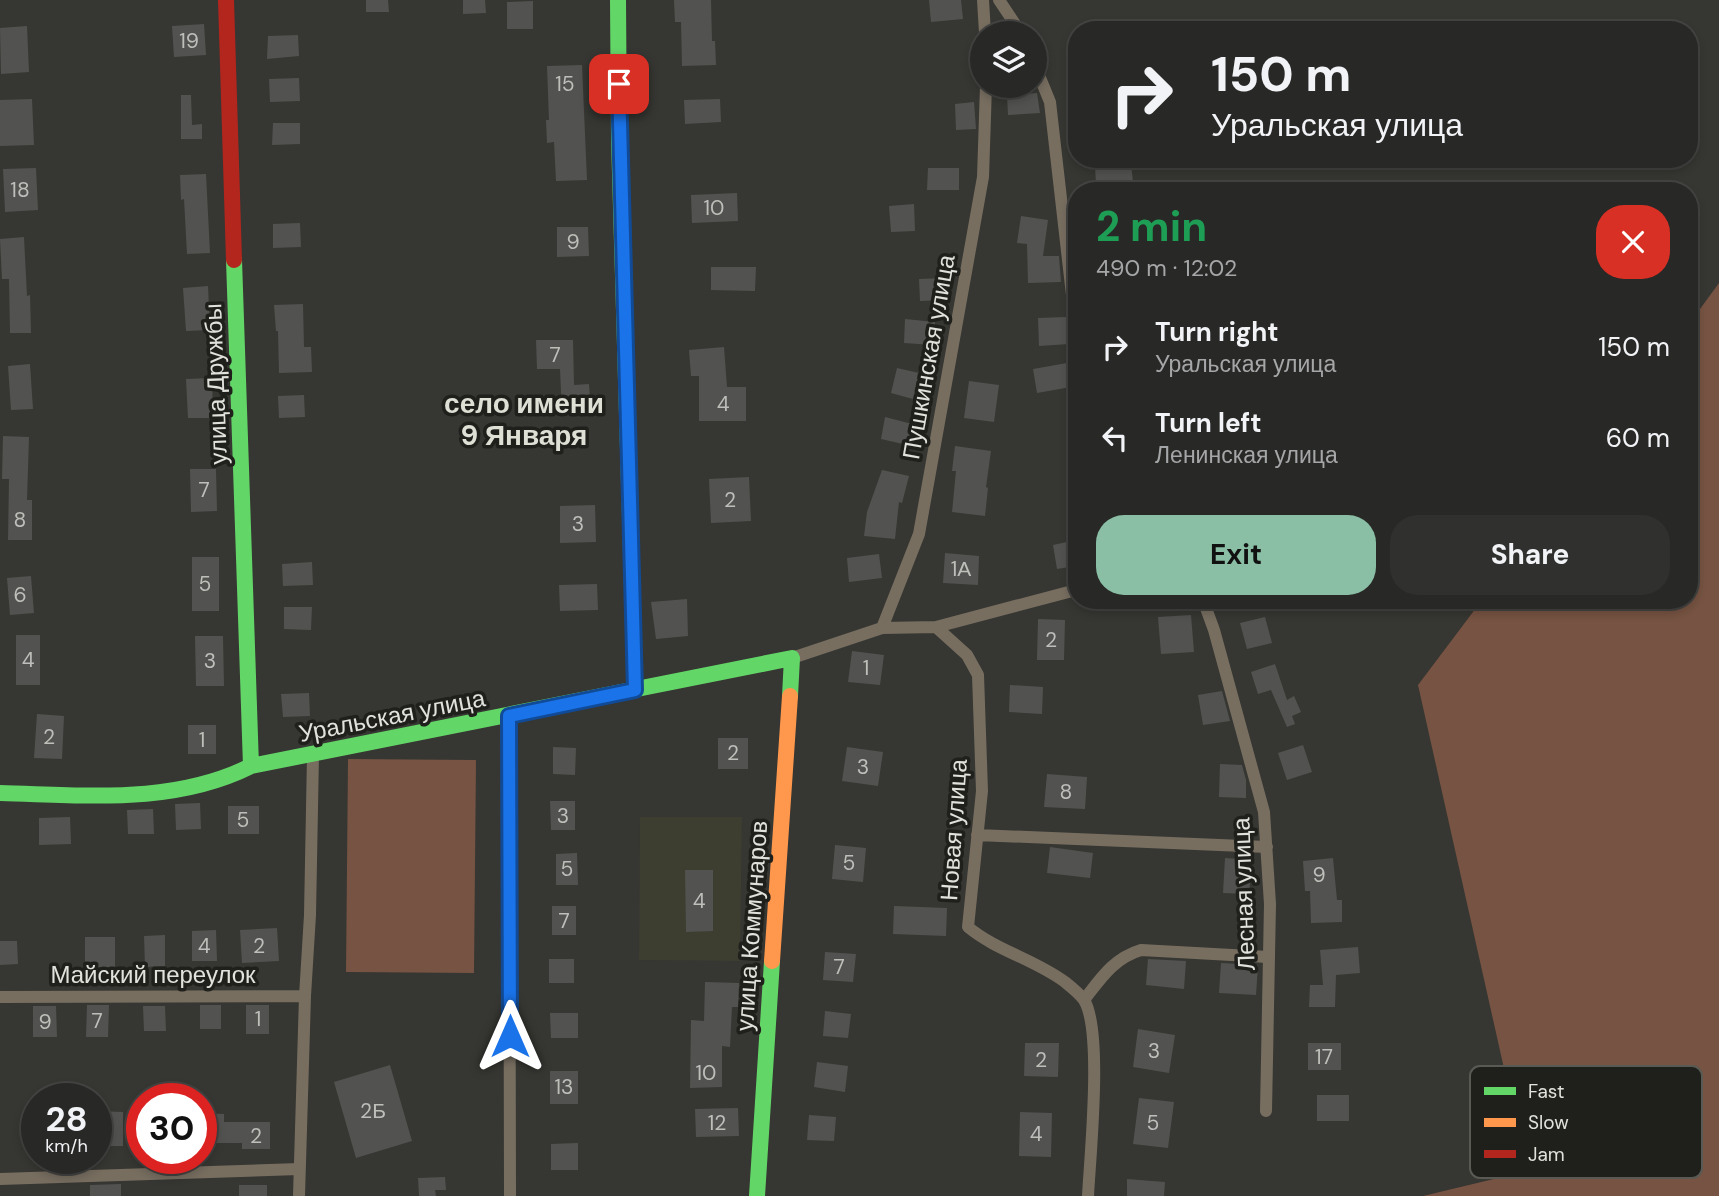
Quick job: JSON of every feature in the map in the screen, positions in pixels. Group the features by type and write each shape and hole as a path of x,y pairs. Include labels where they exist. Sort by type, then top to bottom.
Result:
{"street":[{"name":"улица Дружбы","path":"226,0 251,766"},
{"path":"618,0 619,139 635,690"},
{"path":"983,0 984,21"},
{"path":"999,0 1013,21"},
{"path":"1047,94 1068,260"},
{"name":"Пушкинская улица","path":"882,628 919,534 983,177 986,98"},
{"name":"Уральская улица","path":"0,793 116,795 192,788 220,781 251,766 792,658 882,628 936,627 1068,592"},
{"name":"Лесная улица","path":"1206,609 1264,812 1270,904 1266,1111"},
{"name":"Новая улица","path":"936,627 967,655 978,675 982,791 968,927 986,942 1026,959 1065,982 1084,1000"},
{"name":"улица Коммунаров","path":"757,1196 792,658"},
{"path":"509,716 510,1196"},
{"path":"299,1196 313,755"},
{"path":"977,835 1267,847"},
{"path":"1088,1196 1094,1060 1091,1020 1084,1000 1125,954 1141,950 1268,957"},
{"name":"Майский переулок","path":"0,997 305,996"},
{"path":"0,1179 299,1169"}],"shaded area":[{"path":"1719,283 1719,1196 1423,1196 1498,1178 1702,1178 1702,1066 1503,1066 1418,685 1475,609 1698,609 1698,312"},
{"path":"348,759 476,760 474,973 346,972"},
{"path":"640,817 742,817 740,961 639,960"}],"building":[{"path":"366,0 388,0 389,12 366,12"},
{"path":"463,0 485,0 486,13 463,14"},
{"path":"674,0 711,0 712,41 715,41 716,65 682,66 681,22 675,22"},
{"path":"929,0 961,0 963,19 931,22"},
{"path":"533,1 533,29 507,29 507,2"},
{"path":"204,24 206,55 174,57 172,26"},
{"path":"27,26 29,72 1,74 0,28"},
{"path":"298,35 299,56 267,59 268,36"},
{"path":"582,65 587,180 556,181 554,142 547,143 547,66"},
{"path":"299,78 300,101 270,102 269,79"},
{"path":"181,95 191,95 192,125 202,124 202,139 181,139"},
{"path":"1007,98 1038,98 1040,113 1008,115"},
{"path":"32,99 34,145 0,146 0,100"},
{"path":"720,99 721,122 685,124 684,100"},
{"path":"974,102 976,129 956,130 955,104"},
{"path":"273,123 300,123 300,144 272,145"},
{"path":"36,168 38,210 5,212 3,169"},
{"path":"928,168 959,168 959,190 927,190"},
{"path":"1095,168 1131,168 1133,182 1096,182"},
{"path":"206,174 210,253 187,254 180,175"},
{"path":"737,193 738,221 692,223 691,195"},
{"path":"914,204 915,231 891,232 889,206"},
{"path":"1021,216 1048,220 1043,256 1059,256 1061,282 1028,283 1027,244 1017,243"},
{"path":"300,223 301,247 273,248 273,224"},
{"path":"557,227 588,227 589,256 557,257"},
{"path":"24,237 31,333 10,333 9,279 2,279 0,239"},
{"path":"711,267 756,267 755,291 711,290"},
{"path":"945,278 946,300 920,301 919,279"},
{"path":"208,286 210,330 186,331 183,288"},
{"path":"303,304 304,347 311,347 312,372 279,373 274,305"},
{"path":"1066,317 1068,344 1039,346 1038,318"},
{"path":"905,319 935,322 933,345 904,343"},
{"path":"536,340 573,340 574,385 589,384 591,414 562,415 560,369 537,369"},
{"path":"724,347 727,387 746,387 746,421 699,421 699,376 691,376 689,350"},
{"path":"1067,363 1068,388 1037,393 1033,369"},
{"path":"30,364 33,409 11,410 8,366"},
{"path":"897,368 919,373 913,399 891,393"},
{"path":"212,378 213,418 188,418 186,379"},
{"path":"969,381 999,385 994,422 964,418"},
{"path":"304,395 305,417 279,418 278,396"},
{"path":"885,417 916,425 912,446 881,439"},
{"path":"3,436 29,437 27,500 32,500 32,540 8,540 9,479 2,479"},
{"path":"955,446 991,451 985,516 952,512 956,471 952,471"},
{"path":"190,469 216,469 217,511 191,512"},
{"path":"882,470 909,476 902,503 899,502 895,539 864,536 867,512"},
{"path":"749,477 751,521 711,523 709,479"},
{"path":"595,505 596,542 560,543 560,506"},
{"path":"1068,542 1068,567 1057,569 1053,545"},
{"path":"945,553 979,556 978,585 943,583"},
{"path":"879,554 882,578 849,582 847,558"},
{"path":"192,557 219,557 219,611 192,611"},
{"path":"312,562 313,585 283,586 282,564"},
{"path":"31,576 34,613 10,615 7,578"},
{"path":"597,584 598,610 560,611 559,585"},
{"path":"687,599 688,636 656,639 651,602"},
{"path":"284,607 312,607 311,630 284,629"},
{"path":"1191,615 1194,652 1161,654 1158,617"},
{"path":"1265,617 1272,643 1247,649 1240,623"},
{"path":"1038,619 1065,620 1064,660 1037,660"},
{"path":"16,635 40,635 40,685 16,685"},
{"path":"195,636 223,636 224,686 196,686"},
{"path":"852,651 884,655 880,685 848,682"},
{"path":"1275,664 1287,700 1294,696 1301,712 1292,716 1295,724 1287,727 1271,690 1258,694 1251,672"},
{"path":"1010,685 1043,687 1042,714 1009,712"},
{"path":"1222,691 1230,721 1203,725 1198,695"},
{"path":"309,693 310,716 283,717 281,694"},
{"path":"37,714 64,716 62,759 34,758"},
{"path":"188,725 216,725 216,754 188,754"},
{"path":"718,738 748,738 748,769 718,769"},
{"path":"1303,745 1312,772 1287,780 1278,753"},
{"path":"553,747 576,748 575,775 553,774"},
{"path":"847,747 883,752 878,786 842,781"},
{"path":"1220,764 1242,765 1246,780 1246,798 1219,797"},
{"path":"1047,774 1087,777 1085,809 1044,807"},
{"path":"550,801 575,801 575,830 551,830"},
{"path":"200,803 201,829 176,830 175,804"},
{"path":"228,806 259,806 259,834 228,834"},
{"path":"153,809 154,834 128,834 127,810"},
{"path":"70,817 71,844 39,845 39,818"},
{"path":"835,845 866,848 863,882 832,879"},
{"path":"1050,847 1093,853 1090,878 1047,873"},
{"path":"577,853 578,885 556,885 556,854"},
{"path":"1225,858 1252,860 1249,894 1223,893"},
{"path":"1333,858 1337,900 1342,900 1342,922 1311,923 1310,891 1305,891 1303,861"},
{"path":"685,870 713,870 713,931 686,932"},
{"path":"552,906 576,906 576,935 552,935"},
{"path":"894,906 947,908 946,936 893,934"},
{"path":"277,928 279,961 242,963 240,930"},
{"path":"216,930 217,961 192,961 192,931"},
{"path":"165,935 165,966 145,967 144,936"},
{"path":"85,937 115,937 115,967 85,967"},
{"path":"0,941 17,941 18,964 0,965"},
{"path":"1358,947 1360,973 1336,975 1335,1007 1309,1007 1310,985 1323,985 1320,950"},
{"path":"825,952 856,954 853,982 823,980"},
{"path":"549,959 574,959 574,983 549,983"},
{"path":"1148,959 1186,961 1184,989 1146,985"},
{"path":"1221,963 1258,965 1256,995 1219,993"},
{"path":"705,982 739,983 738,1007 732,1007 730,1047 722,1046 722,1087 690,1088 691,1020 704,1021"},
{"path":"87,1005 109,1005 108,1037 86,1037"},
{"path":"200,1005 221,1005 221,1029 200,1029"},
{"path":"246,1005 269,1005 269,1034 246,1034"},
{"path":"33,1006 56,1006 57,1037 33,1037"},
{"path":"143,1006 165,1006 166,1031 144,1031"},
{"path":"825,1011 851,1014 848,1038 823,1036"},
{"path":"550,1013 578,1013 578,1038 551,1038"},
{"path":"1138,1029 1175,1035 1169,1073 1133,1067"},
{"path":"1025,1043 1059,1043 1058,1077 1024,1076"},
{"path":"1308,1043 1341,1043 1341,1070 1308,1070"},
{"path":"817,1062 848,1066 845,1092 814,1087"},
{"path":"390,1065 412,1141 356,1158 334,1082"},
{"path":"550,1071 578,1071 578,1104 550,1104"},
{"path":"1317,1095 1349,1095 1349,1121 1317,1121"},
{"path":"1139,1098 1174,1102 1168,1148 1133,1144"},
{"path":"738,1108 739,1136 696,1137 695,1109"},
{"path":"112,1112 123,1112 123,1146 112,1146"},
{"path":"1020,1112 1052,1113 1051,1157 1019,1156"},
{"path":"217,1114 224,1114 224,1122 270,1122 270,1149 242,1149 242,1143 217,1143"},
{"path":"809,1115 836,1117 834,1141 807,1140"},
{"path":"578,1143 578,1170 551,1170 551,1144"},
{"path":"445,1177 446,1190 435,1190 436,1196 419,1196 418,1178"},
{"path":"1127,1179 1165,1182 1164,1196 1127,1196"},
{"path":"121,1184 121,1196 90,1196 90,1185"},
{"path":"239,1185 267,1185 267,1196 239,1196"}],"traffic: fast":[{"path":"618,0 619,139 635,690"},
{"path":"234,260 251,766"},
{"path":"0,793 128,795 191,787 251,766 792,658 790,696"},
{"path":"757,1196 772,961"}],"traffic: slow":[{"path":"772,961 790,696"}],"traffic: jam":[{"path":"226,0 234,260"}],"district":[{"name":"село имени 9 Января","path":"524,419"}],"route":[{"path":"510,1036 509,716 635,690 619,84"}]}
